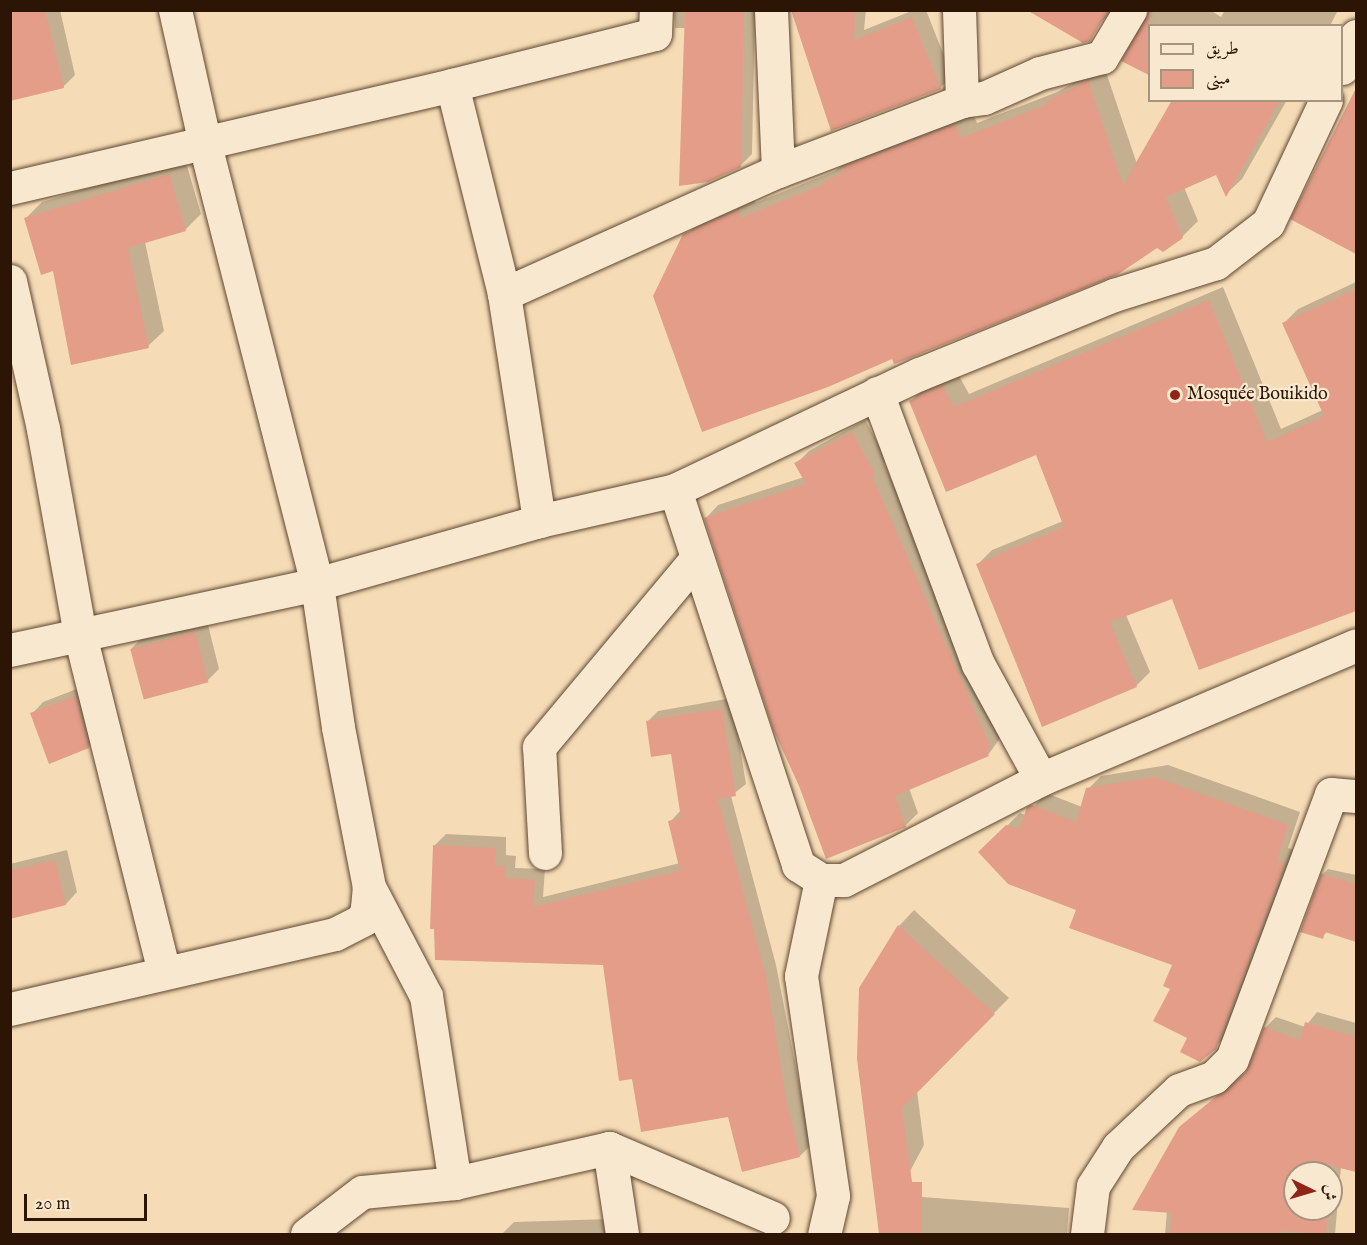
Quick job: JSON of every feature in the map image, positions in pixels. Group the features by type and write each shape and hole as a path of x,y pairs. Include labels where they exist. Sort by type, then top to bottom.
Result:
{"street":[{"path":"175,10 205,144 317,584 338,728 369,887 426,996 454,1183"},
{"path":"10,188 452,86 655,34 656,10"},
{"path":"771,10 778,171"},
{"path":"959,10 962,101"},
{"path":"504,294 778,171 962,101 984,98 1040,73 1102,57 1130,10"},
{"path":"1343,64 1356,36"},
{"path":"452,86 504,294 539,521"},
{"path":"10,650 317,584 539,521 675,490 878,393 1114,295 1216,263 1268,223 1325,102"},
{"path":"10,281 43,429 80,635 164,972"},
{"path":"878,393 978,664 1041,779"},
{"path":"675,490 798,865 820,880 844,880 1041,779 1356,645"},
{"path":"545,853 539,747 697,558"},
{"path":"1087,1234 1093,1186 1118,1147 1179,1090 1214,1077 1232,1059 1330,794 1356,796"},
{"path":"820,880 801,976 833,1196 824,1234"},
{"path":"12,1003 300,943 354,927 364,919 369,887"},
{"path":"609,1148 622,1234"},
{"path":"307,1234 362,1192 454,1183 609,1148 773,1218"}],"building":[{"path":"10,10 45,10 64,88 10,101"},
{"path":"685,10 744,10 741,167 708,182 679,186"},
{"path":"791,10 855,10 854,40 912,17 941,89 831,131"},
{"path":"1027,10 1108,10 1090,41 1083,43"},
{"path":"1149,10 1148,74 1121,61"},
{"path":"1088,80 1123,185 1171,102 1279,102 1226,197 1216,175 1166,197 1183,238 1163,252 1157,248 1117,275 905,360 894,364 892,359 828,387 702,432 653,296 683,234 740,209 740,218 825,184 824,181 844,172 842,167 955,124 961,138 1046,105 1045,102"},
{"path":"1356,88 1356,254 1290,219"},
{"path":"169,174 186,231 128,248 149,348 71,365 53,271 41,275 24,218"},
{"path":"1356,289 1356,611 1199,670 1172,599 1110,622 1137,687 1042,727 976,564 1064,527 1036,455 946,492 909,401 942,385 954,407 1209,300 1267,442 1324,416 1282,323"},
{"path":"852,432 875,474 872,476 991,748 986,750 989,756 895,796 906,827 826,859 799,786 773,729 704,518 806,484 794,463"},
{"path":"195,632 208,682 144,700 130,649"},
{"path":"76,696 89,748 49,764 30,713"},
{"path":"722,708 736,796 718,799 766,976 786,1099 800,1157 742,1172 728,1117 641,1132 632,1079 619,1081 603,965 435,960 434,929 430,929 433,845 496,848 495,865 505,866 505,878 535,880 533,907 680,871 668,821 681,818 671,754 651,757 646,721"},
{"path":"1155,777 1288,825 1277,861 1285,863 1216,1049 1200,1062 1180,1052 1187,1038 1153,1021 1170,989 1163,986 1172,965 1069,928 1076,910 1008,884 978,852 1006,825 1019,829 1027,807 1032,805 1076,822 1086,788"},
{"path":"55,860 66,905 10,919 10,871"},
{"path":"1321,874 1356,884 1356,942 1325,932 1323,939 1300,932"},
{"path":"898,925 995,1014 902,1108 912,1182 922,1182 922,1234 879,1234 857,1059 859,988"},
{"path":"1305,1022 1356,1037 1356,1172 1343,1169 1343,1161 1283,1161 1283,1221 1327,1221 1326,1234 1280,1231 1280,1234 1170,1234 1172,1213 1132,1210 1179,1127 1246,1072 1264,1027 1300,1040"}],"place":[{"name":"Mosquée Bouikido","path":"1175,395"}]}
